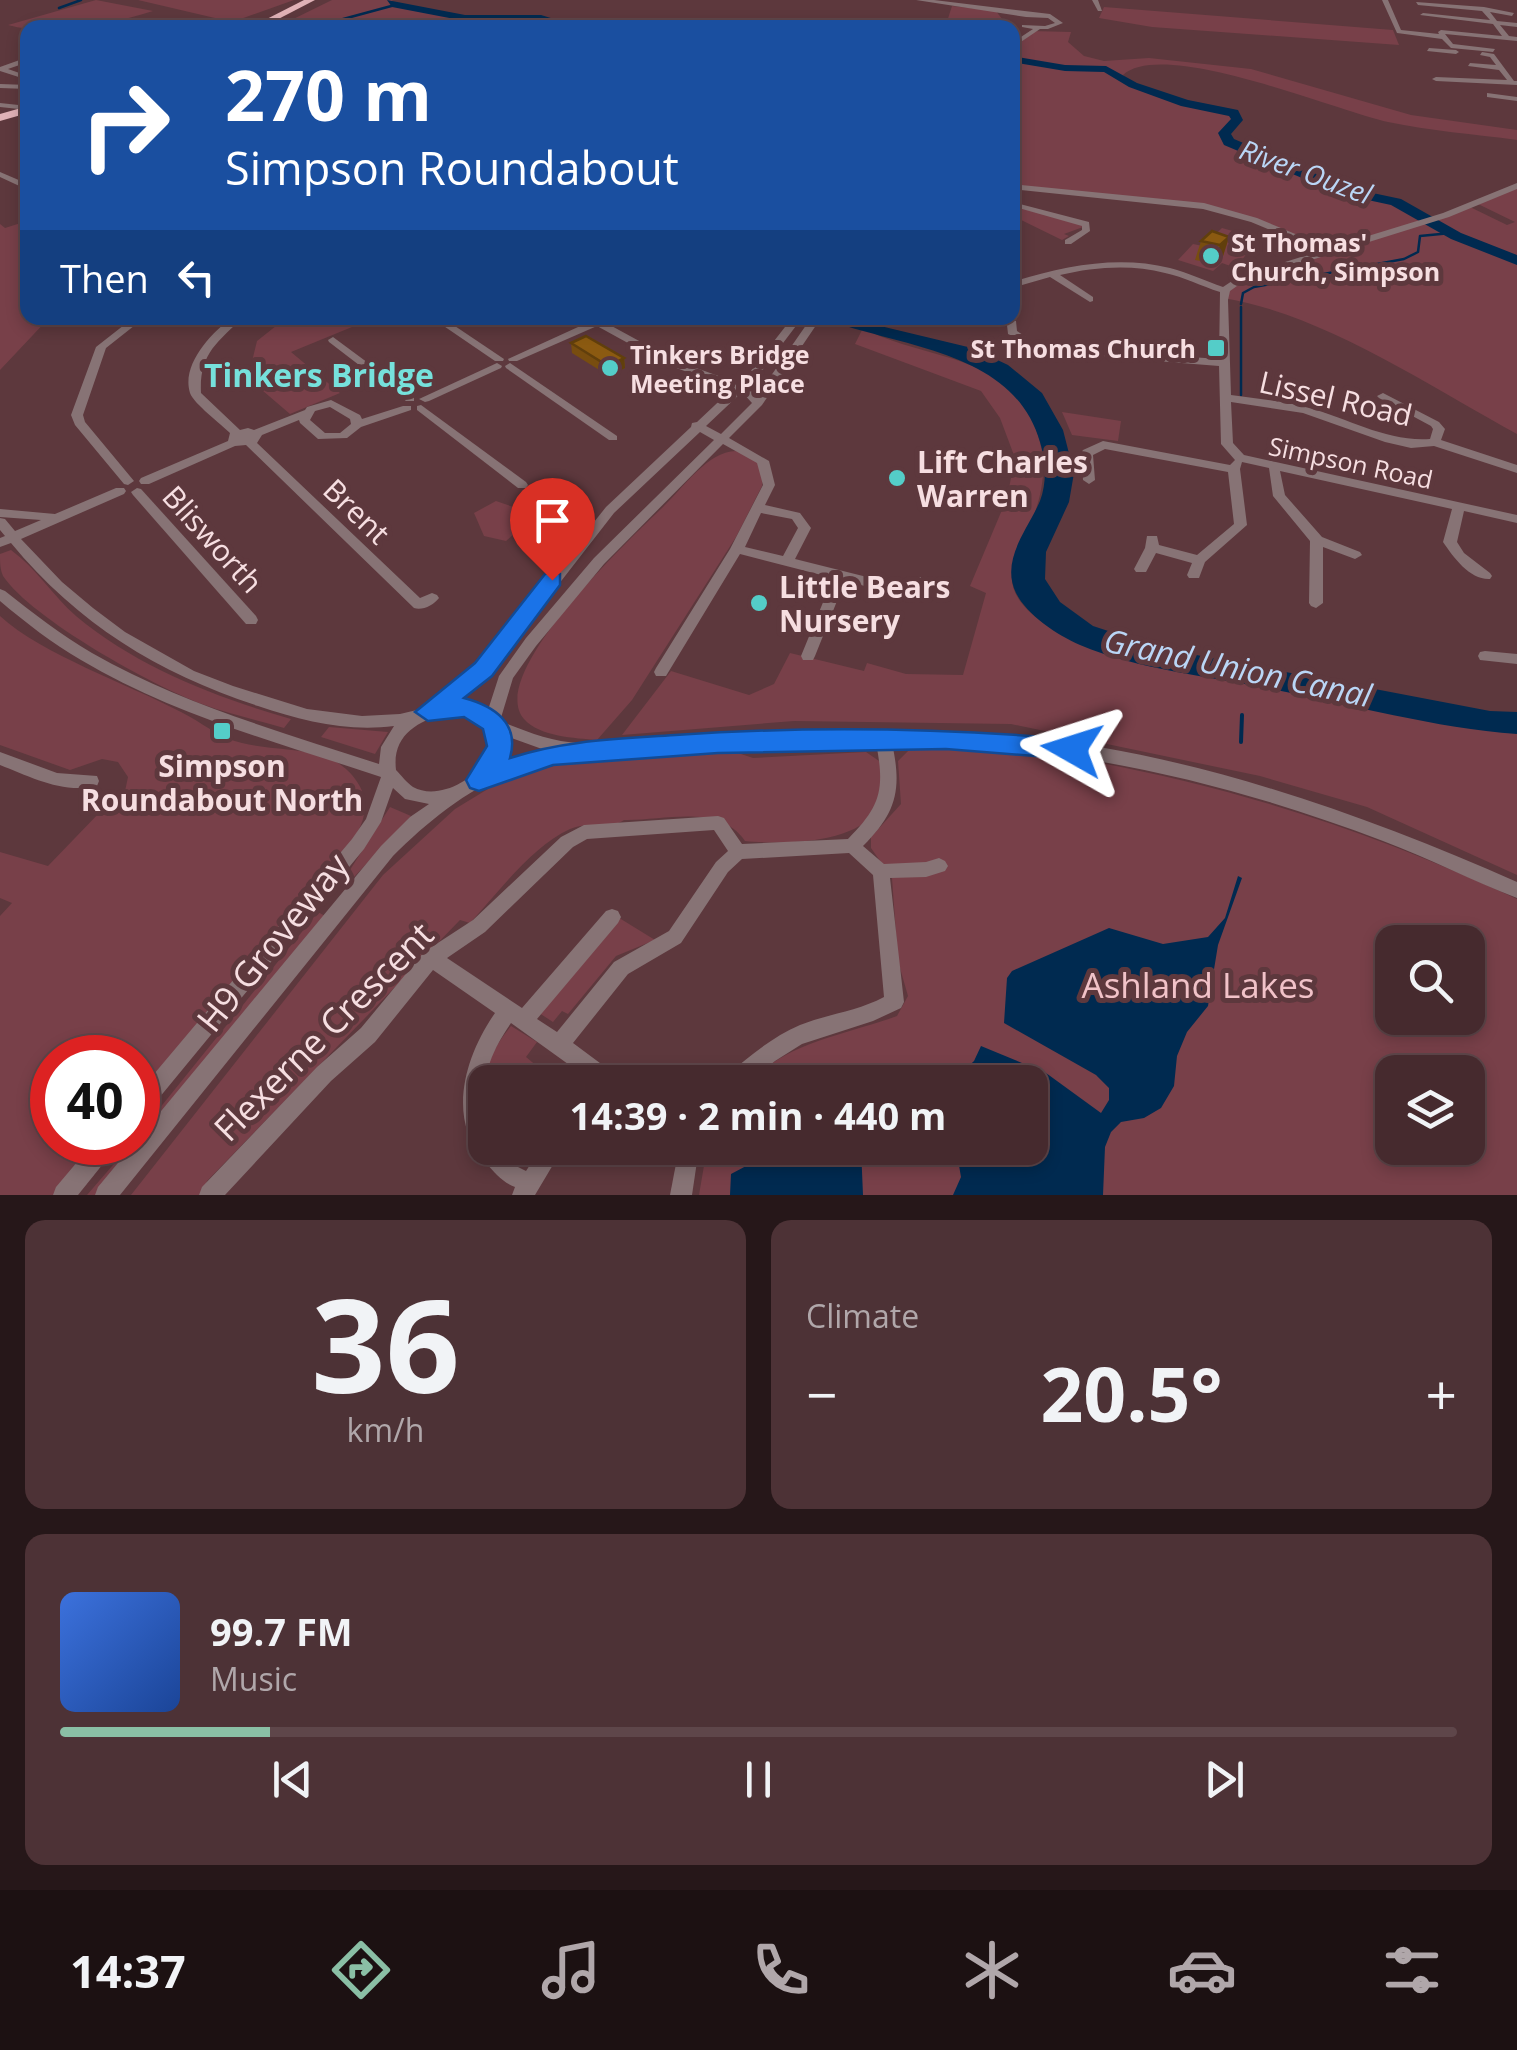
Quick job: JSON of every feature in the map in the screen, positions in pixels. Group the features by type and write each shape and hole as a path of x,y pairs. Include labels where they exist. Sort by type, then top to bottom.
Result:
{"highway":[{"path":"270,20 311,0"},
{"path":"280,20 321,0"}],"street":[{"path":"920,0 1036,14"},
{"path":"1094,0 1100,10"},
{"path":"1385,0 1399,32 1517,39"},
{"path":"1493,50 1451,46 1431,30 1417,2 1468,4 1512,14"},
{"path":"1482,8 1507,38"},
{"path":"1008,10 1018,17 1051,10 1059,24 1027,28 1020,24"},
{"path":"1423,15 1517,25"},
{"path":"1020,36 1027,28"},
{"path":"1429,50 1488,54 1515,83"},
{"path":"20,62 0,69 20,80"},
{"path":"1470,66 1517,66"},
{"path":"1447,88 1438,80 1515,83"},
{"path":"1490,82 1504,97"},
{"path":"1490,95 1517,99"},
{"path":"1020,283 1092,265 1141,265 1225,290 1241,279 1446,215 1517,186"},
{"path":"1020,188 1204,206 1254,220 1330,252"},
{"path":"1020,199 1032,190"},
{"path":"1020,206 1086,224 1086,231 1068,242"},
{"path":"1052,274 1090,300"},
{"name":"Simpson Road","path":"1225,290 1227,444 1237,464 1517,518"},
{"name":"Blisworth","path":"130,325 100,347 77,415 79,422 251,620"},
{"path":"229,325 202,348 194,387 235,438"},
{"path":"448,325 613,438"},
{"path":"306,413 304,421 322,437 342,436 584,325"},
{"path":"603,325 653,354 742,389 756,405"},
{"path":"742,389 791,325"},
{"path":"472,784 497,758 500,746 494,723 506,676 531,642 599,561 717,438 739,424 756,405 812,325"},
{"path":"1012,325 1012,332 1021,336"},
{"path":"333,340 522,485"},
{"path":"1106,354 1226,363"},
{"path":"707,376 719,400"},
{"path":"388,775 391,741 484,670 584,540 719,400 742,389 775,382"},
{"name":"Lissel Road","path":"1384,396 1435,424 1439,429 1435,442"},
{"name":"Lissel Road","path":"1226,398 1305,410 1400,442 1435,442 1517,469"},
{"path":"4,542 235,438 253,438 306,413 336,404 356,417 357,426"},
{"path":"661,672 737,549 769,485 764,461 717,438 700,422"},
{"name":"Brent","path":"253,438 419,605 432,598"},
{"path":"675,445 717,438"},
{"path":"1088,480 1086,453 1103,446 1237,464 1242,525 1199,560 1194,576"},
{"path":"1274,469 1279,496 1306,533 1355,555"},
{"path":"758,508 796,516 805,528 788,562"},
{"path":"1458,508 1450,542 1459,556 1484,576"},
{"path":"0,514 27,518 66,515"},
{"path":"0,522 4,542 120,639 207,686 332,722 360,725 464,708 537,742 589,750"},
{"path":"1316,540 1316,603"},
{"path":"1141,568 1152,543 1199,560"},
{"path":"737,549 920,595 925,580"},
{"path":"808,656 840,576"},
{"path":"0,594 65,644 132,681 311,744 388,775 396,785 420,796 472,784 535,758 589,750 884,738 999,741 1072,749 1154,766 1347,820 1517,890"},
{"path":"1485,656 1517,659"},
{"path":"852,846 889,802 891,775 884,738"},
{"path":"0,758 56,780 91,782"},
{"name":"H9 Groveway","path":"160,1082 372,822 388,775"},
{"name":"H9 Groveway","path":"112,1189 416,822 472,784"},
{"name":"Flexerne Crescent","path":"210,1195 219,1181 368,1035 432,958 480,926 566,842 584,832 718,823 738,852"},
{"path":"558,1045 621,968 675,936 722,868 738,852 852,846 881,872 894,1002 870,1015 788,1042 757,1065"},
{"path":"881,872 910,867 924,872 939,866"},
{"path":"480,1065 486,1044 612,918"},
{"path":"432,958 584,1065"},
{"path":"64,1195 89,1165"},
{"path":"502,1165 525,1188 541,1165"},
{"path":"682,1195 686,1165"}],"green space":[{"path":"96,0 153,11 121,20 26,20"},
{"path":"138,0 294,0 238,20"},
{"path":"332,0 392,0 395,5 465,18 549,20 291,20"},
{"path":"952,6 996,11 1003,20 948,20"},
{"path":"1104,7 1393,30 1399,45 1152,27 1099,18"},
{"path":"1030,31 1071,32 1068,42 1084,56 1104,61 1149,58 1251,69 1411,115 1517,130 1517,140 1404,125 1251,80 1174,65 1144,66 1123,75 1157,95 1234,113 1237,120 1224,133 1229,142 1345,191 1396,202 1431,220 1470,207 1507,225 1515,222 1478,204 1517,186 1517,434 1337,335 1261,306 1223,298 1231,284 1328,252 1297,237 1204,206 1020,187 1020,40"},
{"path":"1020,208 1077,222 1083,227 1064,234 1069,236 1062,240 1020,219"},
{"path":"20,223 20,325 42,325 0,370 0,224 5,228"},
{"path":"1222,228 1243,234 1238,241 1253,245 1236,268 1222,263 1213,271 1178,260 1193,244 1203,246"},
{"path":"277,325 357,325 291,352 340,393 290,414 248,378 257,341"},
{"path":"863,328 983,371 1001,381 1027,409 1042,450 1043,478 1012,575 1021,602 1033,614 1063,635 1108,654 1517,734 1517,875 1367,807 1260,776 1011,724 794,721 622,735 671,671 749,695 774,684 790,653 864,671 867,663 906,674 963,675 986,593 970,586 1007,498 1015,458 1000,418 981,391 855,344"},
{"path":"1062,412 1121,421 1118,441 1072,435"},
{"path":"736,451 756,459 763,474 762,486 736,537 632,700 597,740 558,736 531,725 524,719 517,698 525,671 542,640 595,576 697,472 715,457"},
{"path":"496,501 522,510 528,522 506,541 484,536 474,513"},
{"path":"11,550 76,616 125,651 206,690 291,719 284,728 202,704 95,649 39,612 3,576 0,554"},
{"path":"0,616 62,656 226,737 254,746 316,754 338,763 357,781 365,806 363,820 349,844 298,894 300,904 160,1073 160,1035 30,1035 30,1165 81,1165 55,1195 0,1195 0,916 12,903 0,898 0,852 48,866 101,811 107,813 124,796 128,777 118,762 102,759 70,770 0,745"},
{"path":"329,727 388,732 375,754 321,737"},
{"name":"Ashland Lakes","path":"996,747 1131,769 1327,822 1517,899 1517,1195 699,1195 704,1165 1048,1165 1048,1065 770,1065 800,1048 897,1016 908,996 898,961 892,878 871,848 871,837 901,804 898,761 910,749"},
{"path":"726,749 753,758 866,752 882,763 885,794 877,811 864,823 826,838 804,841 745,841 721,822 690,817 624,820 570,829 529,858 470,923 460,920 207,1181 202,1195 131,1195 155,1165 160,1165 160,1158 383,875 455,809 501,781 585,757"},
{"path":"390,807 411,816 354,877 348,873"},
{"path":"318,912 325,916 160,1117 160,1108"},
{"path":"616,916 655,940 616,956 568,1014 562,1011 553,1022 536,1011"},
{"path":"511,1026 537,1042 526,1057 536,1065 488,1065"},
{"path":"113,1165 121,1165 96,1195 87,1195"}],"water":[{"name":"Grand Union Canal","path":"844,325 876,325 972,348 1008,365 1042,393 1063,430 1074,473 1069,502 1046,552 1045,579 1060,602 1093,626 1160,648 1490,711 1517,712 1517,734 1424,721 1150,666 1103,654 1062,636 1027,609 1012,581 1013,557 1040,501 1045,479 1042,449 1026,411 1005,388 980,370 950,356"},
{"path":"1238,876 1242,878 1218,945 1208,1006 1187,1032 1177,1056 1174,1086 1161,1108 1144,1118 1121,1122 1111,1132 1105,1147 1103,1195 953,1195 961,1177 959,1165 1048,1165 1048,1074 1101,1113 1109,1100 1109,1088 1096,1075 1004,1023 1007,978 1012,971 1109,928 1163,944 1208,937 1225,918"},
{"path":"981,1046 1027,1065 970,1065"},
{"path":"748,1165 862,1165 863,1195 730,1195 731,1174"}],"building":[{"path":"1212,231 1229,237 1220,245 1201,241"},
{"path":"586,336 624,358 608,366 571,343"}],"waterway":[{"path":"59,8 81,0"},
{"name":"River Ouzel","path":"392,0 395,5 465,18 548,20"},
{"path":"340,20 395,5"},
{"name":"River Ouzel","path":"1020,60 1065,68 1106,69 1133,85 1185,103 1234,113 1237,120 1224,133 1229,142 1345,191 1396,202 1456,236 1517,260"},
{"path":"1241,304 1243,293 1254,287 1404,259 1418,252 1420,236 1451,233"},
{"path":"1241,307 1241,395"},
{"path":"1241,742 1242,715"}],"place":[{"name":"St Thomas' Church, Simpson","path":"1211,256"},
{"name":"St Thomas Church","path":"1216,348"},
{"name":"Tinkers Bridge Meeting Place","path":"610,368"},
{"name":"Lift Charles Warren","path":"897,478"},
{"name":"Little Bears Nursery","path":"759,603"},
{"name":"Simpson Roundabout North","path":"222,731"}],"district":[{"name":"Tinkers Bridge","path":"319,374"}],"route":[{"path":"552,580 484,670 428,712 464,708 480,712 495,725 500,735 497,758 479,780 552,754 718,743 946,738 1072,749"}]}
